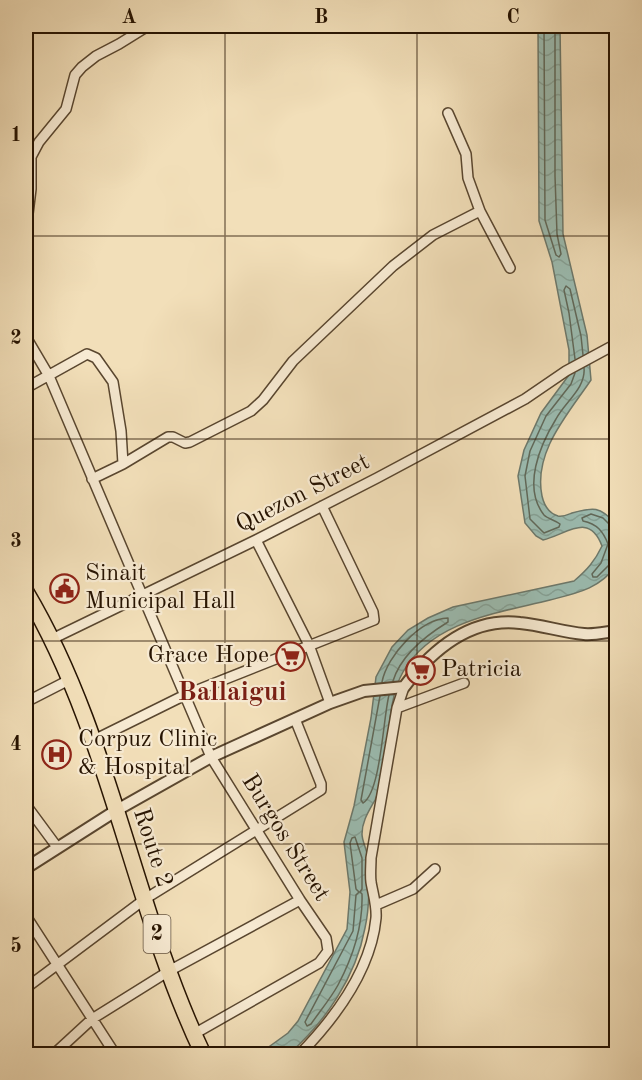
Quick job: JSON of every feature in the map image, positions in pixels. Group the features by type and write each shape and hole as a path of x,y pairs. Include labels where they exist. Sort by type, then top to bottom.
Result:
{"highway":[{"name":"Route 2","path":"26,592 69,680 94,740 169,971 203,1054"}],"street":[{"path":"26,230 31,189 31,157 39,142 66,109 77,71 96,56 148,26"},
{"path":"448,113 466,154 468,178 480,211 510,268"},
{"path":"92,479 123,464 164,439 173,437 190,442 251,411 263,400 296,358 393,266 433,235 480,211"},
{"name":"Burgos Street","path":"26,337 49,376 211,757 326,938 328,951 319,963 194,1034"},
{"name":"Quezon Street","path":"50,640 322,506 525,399 566,371 616,344"},
{"path":"26,387 87,354 96,358 113,382 123,464"},
{"path":"94,740 186,696 309,645 365,625 375,618 322,506"},
{"path":"256,540 309,645 330,703"},
{"path":"300,1054 338,1009 358,978 369,951 376,919 376,905 370,878 371,858 397,708 404,687 444,645 473,628 519,622 587,634 616,631"},
{"path":"26,702 69,680"},
{"path":"397,708 464,683"},
{"path":"26,868 117,810 211,757 330,703 364,691 404,687"},
{"path":"26,988 145,899 322,789 295,718"},
{"path":"26,805 57,847"},
{"path":"376,905 413,889 435,869"},
{"path":"54,1054 92,1019 169,971 300,900"},
{"path":"26,916 115,1054"}],"water":[{"path":"538,26 560,26 563,234 587,335 591,380 554,434 547,449 541,480 542,496 547,508 558,516 591,509 601,511 610,518 616,524 616,566 602,580 587,589 488,615 449,630 431,641 403,672 395,691 381,784 362,829 368,860 369,885 367,920 361,946 346,981 315,1028 289,1054 259,1054 288,1033 298,1021 347,929 350,892 344,842 354,806 371,718 376,677 392,647 408,630 453,607 574,581 590,565 602,546 597,535 584,527 568,530 543,540 536,536 525,523 518,476 524,450 541,413 569,375 569,350 552,262 539,221"}],"place":[{"name":"Sinait Municipal Hall","path":"64,588"},
{"name":"Grace Hope","path":"290,656"},
{"name":"Patricia","path":"420,670"},
{"name":"Corpuz Clinic & Hospital","path":"57,754"}],"district":[{"name":"Ballaigui","path":"232,692"}]}
